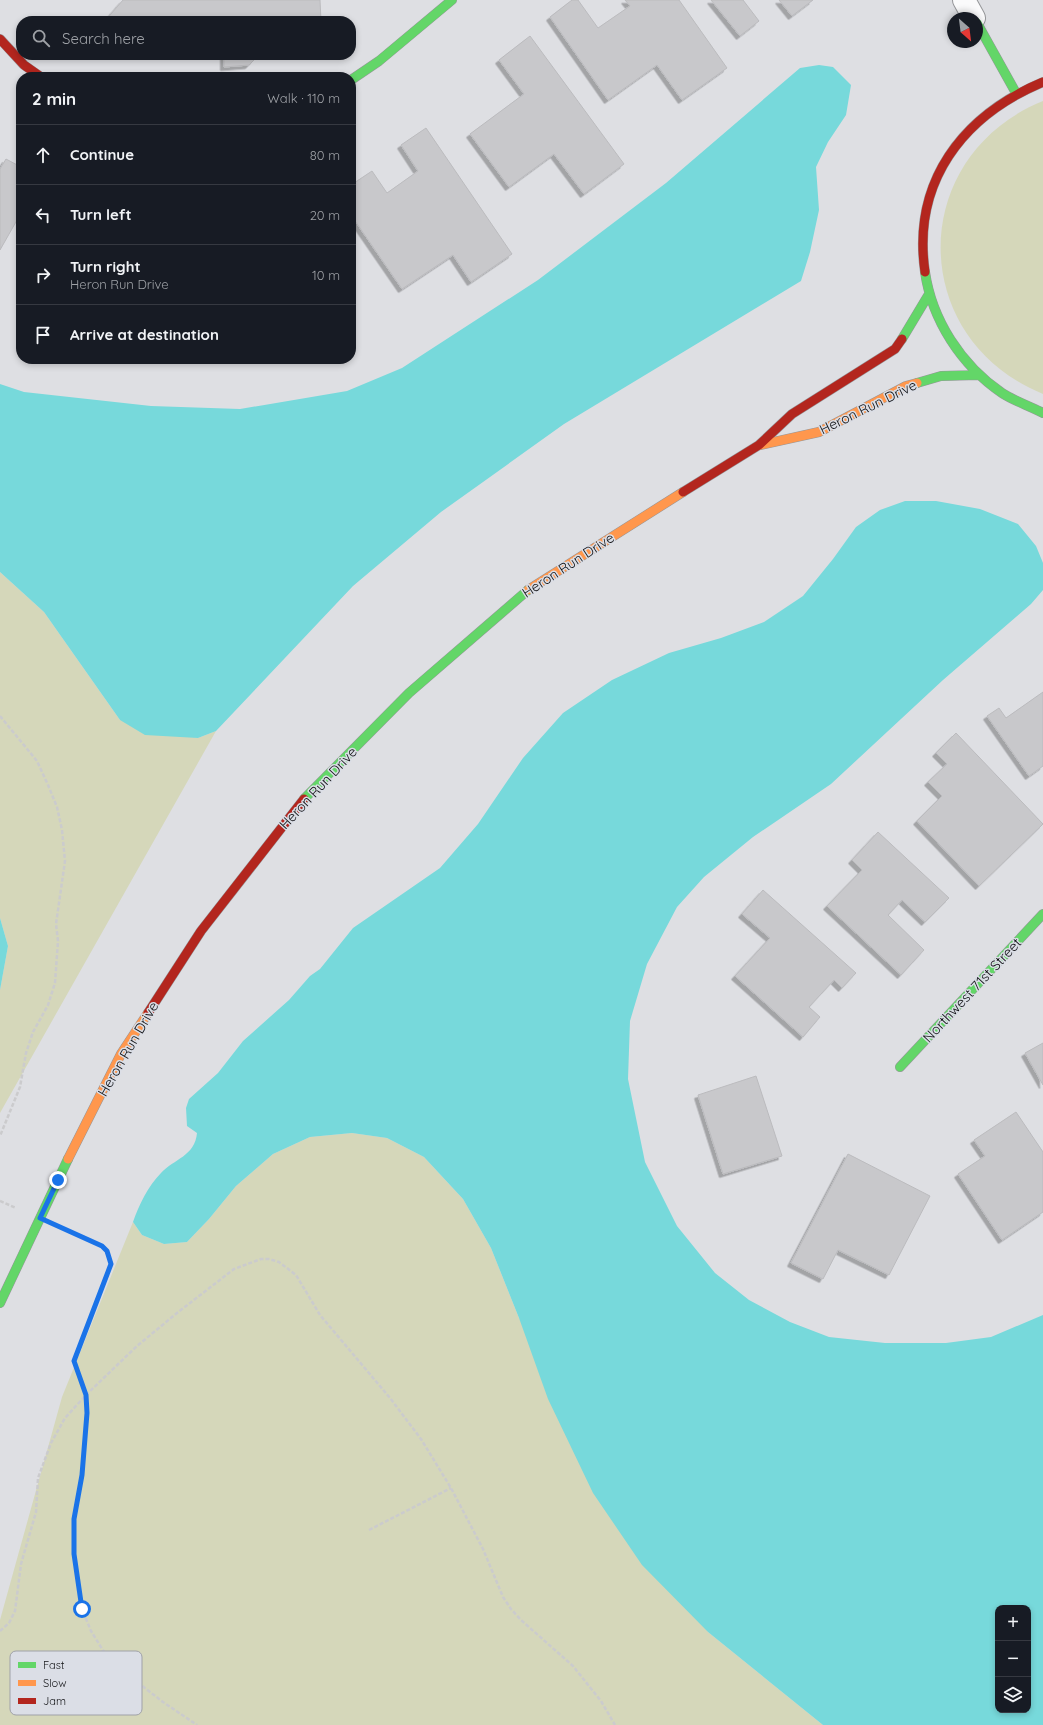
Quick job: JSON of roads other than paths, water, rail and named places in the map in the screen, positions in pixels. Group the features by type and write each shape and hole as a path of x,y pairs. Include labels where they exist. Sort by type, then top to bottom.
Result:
{"street":[{"path":"356,77 379,61 452,0"},
{"path":"964,0 971,12"},
{"path":"983,34 1016,93"},
{"path":"0,39 16,56"},
{"path":"19,60 34,72"},
{"path":"1043,82 1016,93 991,109 969,129 951,152 937,178 927,207 923,236 923,265 929,294 937,317 947,338 961,358 978,375 1001,394 1043,413"},
{"name":"Heron Run Drive","path":"0,1303 121,1054 201,931 297,806 409,693 530,588 759,445 792,414 895,348 912,325 929,294"},
{"name":"Heron Run Drive","path":"759,445 819,432 906,386 941,376 978,375"},
{"name":"Northwest 71st Street","path":"900,1067 1043,914"}],"water":[{"path":"819,65 833,67 851,85 846,115 828,142 816,167 819,210 810,252 801,281 564,424 441,512 353,586 216,731 198,738 145,735 120,720 44,612 0,572 0,384 24,392 151,406 240,409 347,391 402,368 538,280 666,183 800,68"},
{"path":"905,501 936,501 980,509 1018,524 1036,546 1043,563 1043,590 1031,604 943,680 831,784 753,837 704,877 677,907 647,964 630,1021 628,1079 645,1162 677,1226 715,1273 749,1300 790,1322 829,1337 885,1343 946,1343 991,1337 1043,1315 1043,1725 823,1725 708,1632 642,1565 593,1493 548,1399 519,1318 491,1248 463,1199 424,1157 387,1138 352,1133 310,1137 273,1154 236,1186 209,1219 187,1242 164,1244 142,1235 133,1222 141,1202 152,1184 166,1168 188,1152 195,1141 197,1133 187,1126 186,1108 189,1099 218,1073 243,1041 289,1000 310,976 320,969 353,928 440,868 478,824 523,758 563,713 612,680 669,653 721,638 764,622 803,596 833,559 856,527 880,510"},
{"path":"0,918 8,946 0,990"}]}
